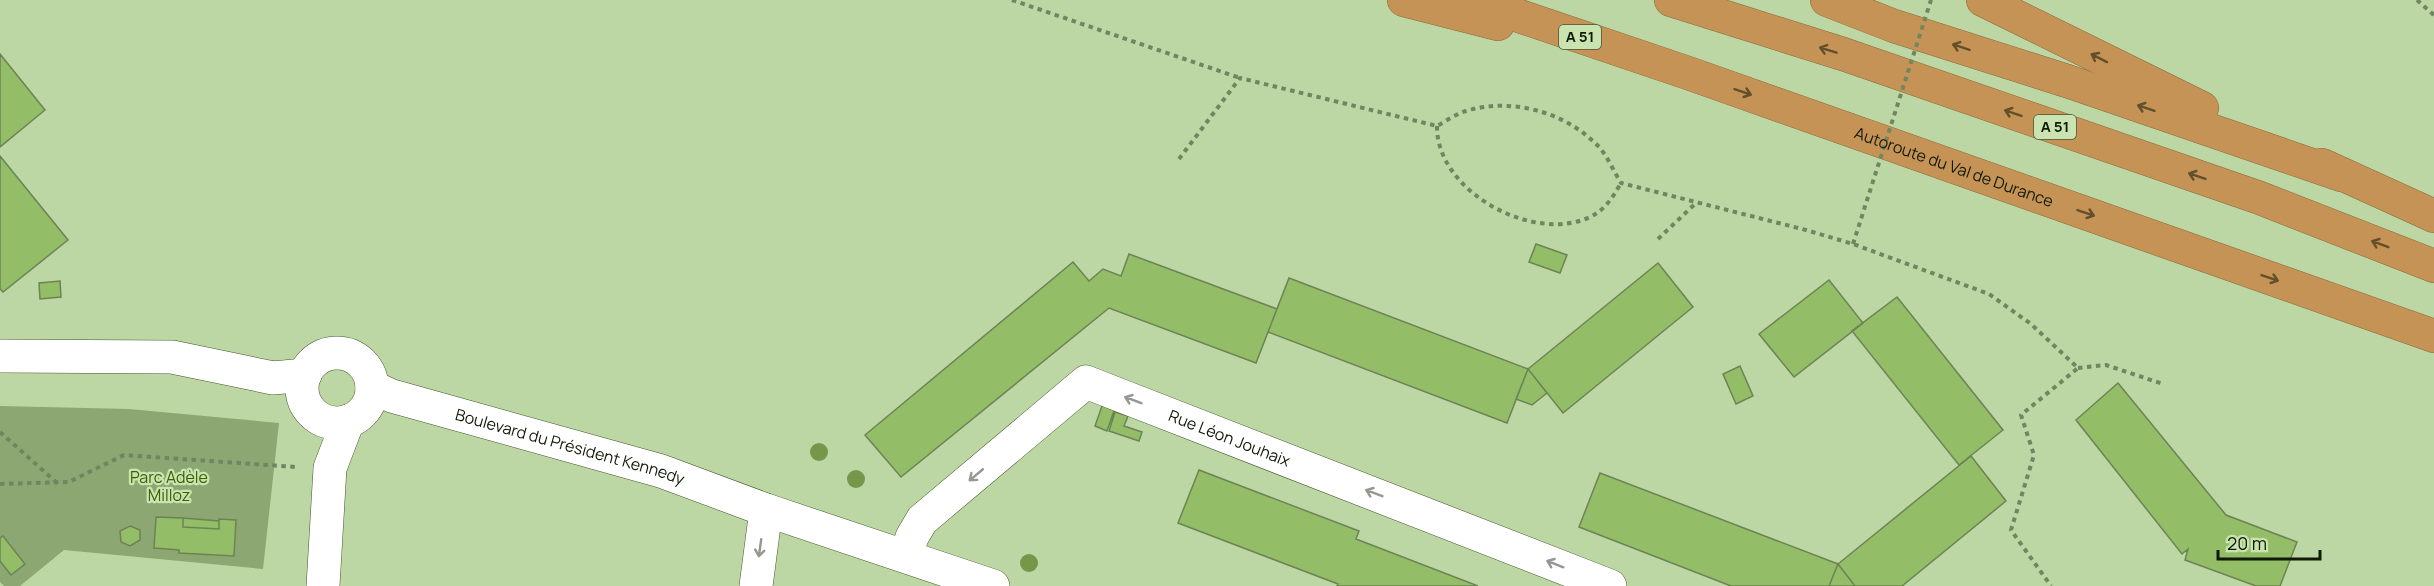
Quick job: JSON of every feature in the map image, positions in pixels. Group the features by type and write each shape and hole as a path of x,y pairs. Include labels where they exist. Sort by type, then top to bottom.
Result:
{"highway":[{"path":"1404,0 1688,73"},
{"name":"Autoroute du Val de Durance","path":"1472,0 1688,73 2434,336"},
{"name":"A 51","path":"1671,0 1843,54 2260,198 2434,266"},
{"path":"1827,0 1894,26 2067,81 2341,174"},
{"path":"1983,0 2115,67 2434,216"}],"street":[{"path":"0,356 171,357 299,392 337,423 348,421 361,414 369,402 372,387 370,374 362,363 351,355 337,353 324,356 312,363 299,392 330,468"},
{"name":"Rue Léon Jouhaix","path":"906,556 912,537 922,520 1086,382 1610,586"},
{"name":"Boulevard du Président Kennedy","path":"372,387 392,396 661,471 766,510 993,586"},
{"path":"323,586 330,468 348,421"},
{"path":"756,586 766,510"}],"path":[{"path":"1012,0 1240,78 1437,126 1464,112 1493,105 1540,111 1581,130 1601,150 1621,183 1853,244 1989,294 2031,324 2078,368"},
{"path":"1853,244 1931,0"},
{"path":"2417,0 2434,15"},
{"path":"1179,159 1240,78"},
{"path":"1437,126 1437,139 1442,154 1454,174 1488,206 1520,218 1551,224 1569,224 1592,217 1608,205 1621,183"},
{"path":"1658,239 1696,203"},
{"path":"2050,586 2011,530 2034,455 2020,415 2078,368 2106,365 2163,384"},
{"path":"0,432 58,483"},
{"path":"0,484 69,482 124,455 287,467"}],"green space":[{"name":"Parc Adèle Milloz","path":"0,406 129,409 279,423 263,569 64,550 20,586 4,586 0,582"}],"building":[{"path":"0,54 45,110 0,147"},
{"path":"0,156 68,240 3,292 0,289"},
{"path":"1536,244 1567,255 1560,273 1529,262"},
{"path":"1129,254 1277,309 1256,363 1109,308 901,477 865,435 1073,262 1089,281 1103,269 1121,276"},
{"path":"1658,263 1693,307 1563,413 1528,369"},
{"path":"1289,278 1528,369 1507,423 1268,332"},
{"path":"1829,280 1863,323 1794,377 1759,334"},
{"path":"60,281 61,297 40,299 39,283"},
{"path":"1897,297 2003,430 1959,465 1852,331"},
{"path":"1740,366 1753,396 1736,404 1723,374"},
{"path":"1528,369 1547,393 1532,405 1516,399"},
{"path":"2118,383 2226,515 2297,542 2280,586 2256,586 2185,560 2188,549 2182,554 2076,420"},
{"path":"1103,403 1115,408 1107,431 1095,426"},
{"path":"1115,412 1128,416 1124,426 1142,432 1139,441 1109,431"},
{"path":"1971,456 2006,501 1902,586 1855,586 1838,564"},
{"path":"1199,470 1359,531 1356,539 1478,586 1337,586 1338,584 1178,523"},
{"path":"1600,473 1838,564 1829,586 1731,586 1579,527"},
{"path":"156,517 183,518 183,527 219,529 219,519 236,520 234,556 179,553 179,550 154,548"},
{"path":"183,518 219,521 219,529 183,527"},
{"path":"130,526 140,530 140,540 130,546 121,542 120,531"},
{"path":"3,536 25,564 11,575 0,561 0,538"},
{"path":"1838,564 1855,586 1829,586"}]}
